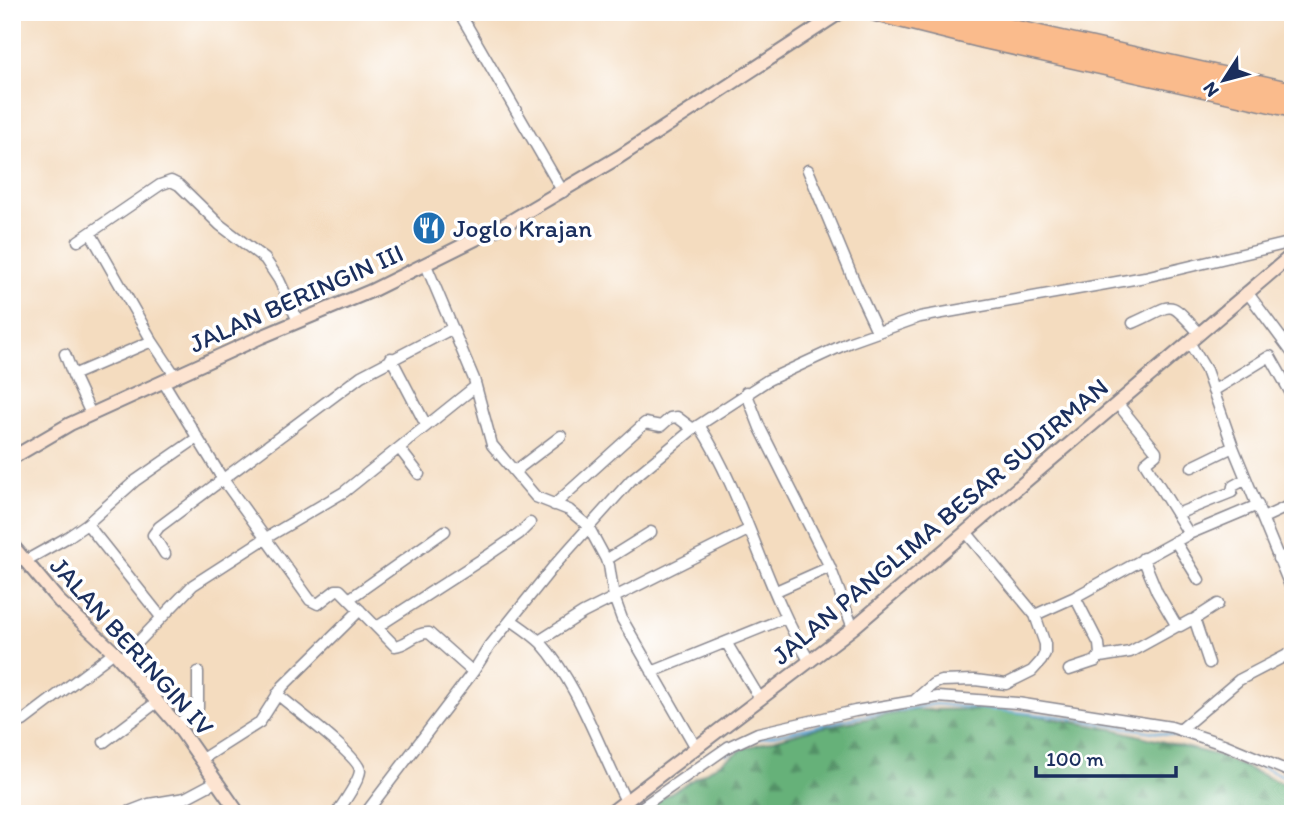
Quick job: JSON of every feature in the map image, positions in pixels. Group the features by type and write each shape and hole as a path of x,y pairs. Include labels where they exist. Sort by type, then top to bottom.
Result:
{"highway":[{"path":"876,12 1048,54 1293,92"},
{"path":"937,12 1293,108"}],"street":[{"path":"459,12 563,192"},
{"name":"JALAN BERINGIN III","path":"12,458 91,414 371,291 505,225 563,192 841,12"},
{"path":"808,170 877,331"},
{"path":"78,241 160,185 167,181 174,182 220,225 265,259 279,280 298,321"},
{"path":"91,234 152,341 197,438 222,478 313,603 319,603 337,590 397,646 419,634 432,635 473,672"},
{"path":"365,814 489,647 588,526 631,480 696,427 746,392 786,371 877,331 920,317 1145,277 1293,242"},
{"name":"JALAN PANGLIMA BESAR SUDIRMAN","path":"609,814 629,808 695,746 853,628 1293,254"},
{"path":"426,265 476,386 492,445 536,497 575,513 588,526 606,560 622,619 695,746"},
{"path":"1247,292 1293,354"},
{"path":"1133,323 1164,308 1173,307 1199,332"},
{"path":"165,554 153,533 222,478 342,389 391,358 453,328"},
{"path":"73,375 152,341"},
{"path":"1189,342 1206,370 1233,447 1293,593"},
{"path":"65,354 91,414"},
{"path":"1213,391 1271,356 1293,397"},
{"path":"391,358 426,425"},
{"path":"23,721 117,656 193,585 344,492 476,386"},
{"path":"746,392 830,567 853,628"},
{"path":"1117,403 1156,451 1145,463 1189,534"},
{"path":"554,505 645,423 659,426 670,418 677,417 696,427 722,463 785,618 810,662"},
{"path":"514,471 561,436"},
{"path":"25,561 87,524 135,481 197,438"},
{"path":"1192,467 1233,447"},
{"path":"399,448 419,474"},
{"path":"1177,514 1232,492 1233,486 1246,479"},
{"path":"1263,518 1293,504"},
{"path":"1035,615 1074,597 1189,534 1258,505"},
{"path":"377,627 487,556 530,523"},
{"path":"87,524 161,617"},
{"path":"539,641 564,623 748,530"},
{"path":"349,599 444,531"},
{"path":"916,699 933,684 942,681 975,680 1006,684 1032,671 1041,661 1045,644 1035,615 966,531"},
{"path":"606,560 651,532"},
{"path":"1175,541 1199,580"},
{"name":"JALAN BERINGIN IV","path":"12,545 59,601 117,656 158,702 202,759 239,814"},
{"path":"1278,559 1293,552"},
{"path":"1143,558 1157,592 1175,623 1179,625"},
{"path":"776,591 830,567"},
{"path":"1074,597 1099,644 1100,657"},
{"path":"1069,670 1096,661 1100,657 1130,652 1193,620 1217,604"},
{"path":"202,759 256,726 277,694 297,671 360,610"},
{"path":"652,672 785,618"},
{"path":"511,620 539,641 560,670 629,808 728,747 758,733 916,699 938,697 989,700 1088,713 1180,730 1226,745 1293,773"},
{"path":"1193,620 1209,663"},
{"path":"726,642 760,699"},
{"path":"1180,730 1239,680 1293,652"},
{"path":"177,725 198,708 198,672"},
{"path":"277,694 346,750 358,764 359,775 336,814"},
{"path":"104,742 158,702"},
{"path":"1281,768 1293,763"},
{"path":"123,814 149,804 185,798 217,781"}],"green space":[{"path":"999,709 1113,729 1216,755 1293,788 1293,814 636,814 745,748 812,729 914,710"}],"waterway":[{"path":"726,754 756,739 862,716 936,704 1057,716 1178,736 1293,780"}],"place":[{"name":"Joglo Krajan","path":"429,228"}]}
